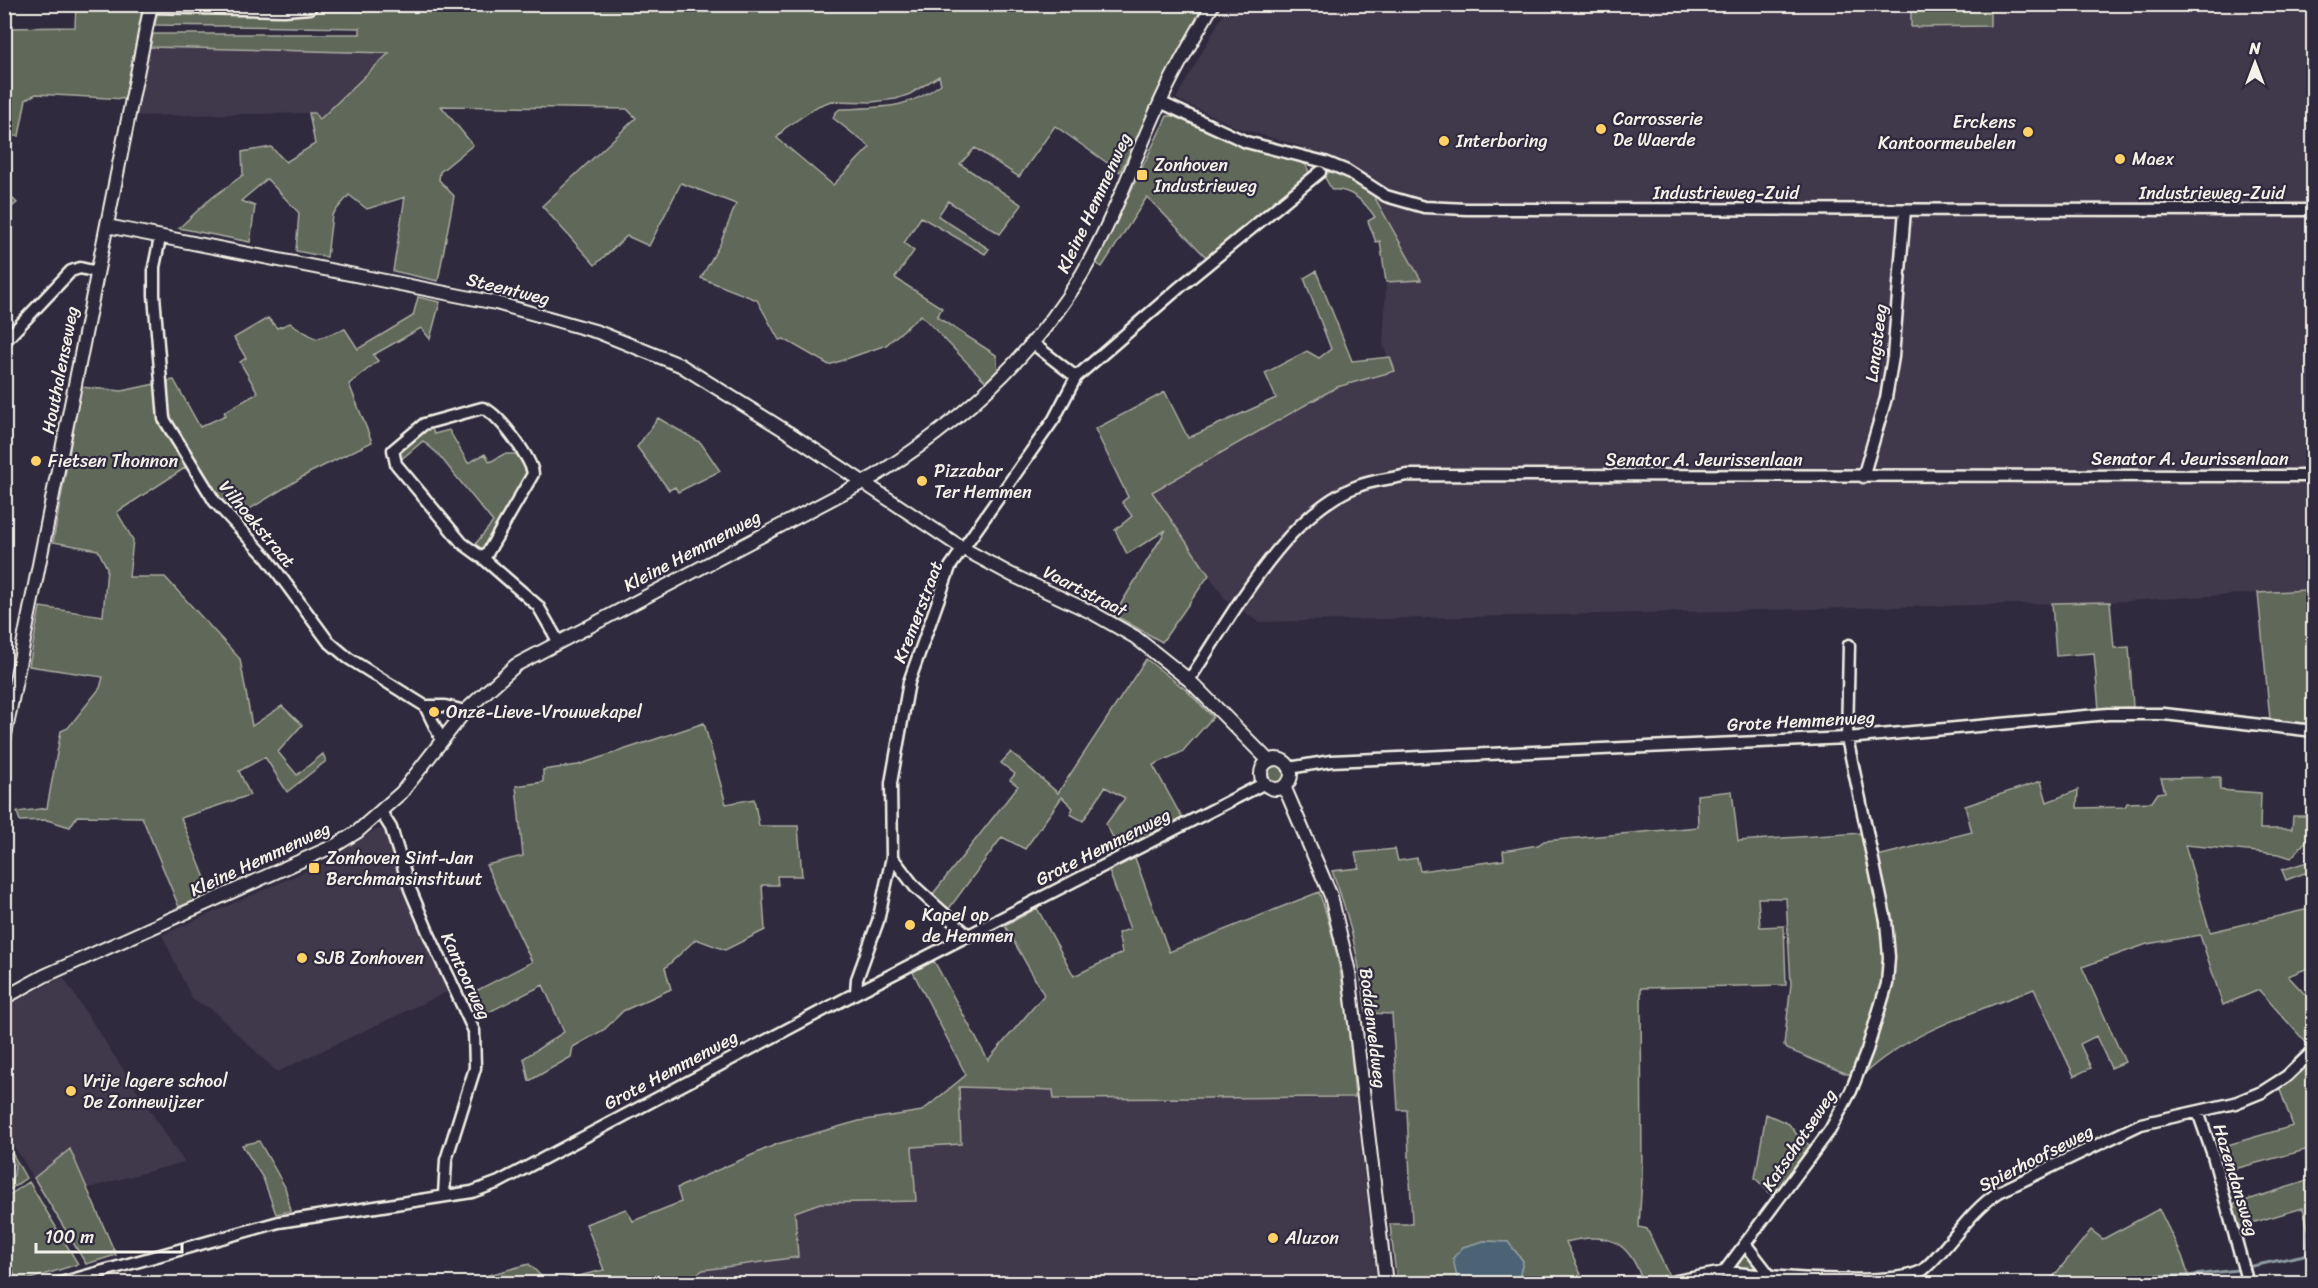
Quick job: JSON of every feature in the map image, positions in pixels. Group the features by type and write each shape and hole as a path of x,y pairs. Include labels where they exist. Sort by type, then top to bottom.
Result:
{"street":[{"name":"Kleine Hemmenweg","path":"4,998 44,976 320,854 357,832 402,792 465,711 516,665 864,482 921,447 967,410 1031,342 1083,273 1160,102 1210,5"},
{"name":"Houthalenseweg","path":"4,740 10,684 151,6 284,10 310,8"},
{"name":"Industrieweg-Zuid","path":"1160,102 1246,142 1325,162 1347,171 1386,196 1424,207 1467,209 2313,210"},
{"name":"Kremerstraat","path":"856,993 857,979 878,921 892,857 891,783 909,682 950,567 962,548 988,517 1054,419 1076,377 1180,287 1320,172"},
{"name":"Langsteeg","path":"1863,477 1886,398 1893,357 1905,210"},
{"name":"Steentweg","path":"107,226 444,292 553,318 598,332 680,365 864,482"},
{"name":"Vilhoekstraat","path":"160,238 154,267 154,295 164,419 215,502 267,558 328,641 348,658 425,706 445,706 465,711"},
{"path":"4,342 71,271 80,268 97,272"},
{"path":"1031,342 1076,377"},
{"path":"484,559 531,479 533,469 530,459 491,412 482,408 424,424 393,450 396,464 462,543 538,606 558,641"},
{"name":"Senator A. Jeurissenlaan","path":"1189,680 1282,542 1318,509 1358,486 1407,475 2313,476"},
{"name":"Vaartstraat","path":"864,482 962,548 1135,637 1189,680 1269,761"},
{"path":"1847,738 1849,645"},
{"path":"425,706 442,741"},
{"name":"Grote Hemmenweg","path":"1269,761 1278,759 1290,768 1331,761 1847,738 2108,714 2164,714 2313,731"},
{"name":"Katschotseweg","path":"1724,1272 1747,1246 1830,1130 1867,1050 1887,984 1889,957 1886,921 1847,738"},
{"path":"1269,761 1262,771 1265,783 1272,788 1284,786 1290,780 1290,768"},
{"name":"Grote Hemmenweg","path":"57,1284 83,1280 279,1222 472,1192 499,1182 856,993 1265,783"},
{"name":"Boddenveldweg","path":"1284,786 1331,896 1349,972 1386,1284"},
{"name":"Kantoorweg","path":"381,812 391,828 410,889 428,932 474,1031 475,1068 446,1160 444,1196"},
{"path":"892,857 915,887 969,936"},
{"name":"Kleine Hemmenweg","path":"4,989 44,976"},
{"name":"Hazendansweg","path":"2248,1284 2198,1112 2262,1092 2287,1076 2313,1050"},
{"name":"Spierhoofseweg","path":"1724,1272 1847,1283 1899,1280 1921,1272 1980,1204 1999,1192 2140,1124 2198,1112"},
{"path":"1747,1246 1771,1277"},
{"path":"1660,1284 1724,1272"}],"shaded area":[{"path":"1228,5 2313,5 2313,590 2110,602 1259,622 1226,600 1151,492 1337,387 1395,371 1383,346 1386,282 1420,280 1359,170 1300,146 1238,128 1176,99"},
{"path":"150,47 390,53 318,120 315,113 136,116"},
{"name":"SJB Zonhoven","path":"381,829 387,834 404,894 422,937 449,991 277,1072 211,1009 192,999 162,935 328,861 375,830"},
{"name":"Vrije lagere school De Zonnewijzer","path":"63,977 184,1162 88,1188 70,1149 34,1178 5,1132 4,1006"},
{"path":"959,1087 1053,1090 1055,1099 1355,1097 1377,1283 684,1284 703,1270 798,1257 795,1212 820,1203 915,1201 912,1146"}],"green space":[{"path":"428,4 1196,6 1200,18 1182,48 1120,172 1055,126 1019,177 975,148 960,164 1022,205 1000,234 948,201 938,216 989,249 985,254 921,217 904,243 914,251 895,278 942,308 937,317 996,355 998,370 986,382 921,315 886,345 829,365 784,339 779,340 757,300 701,278 720,244 736,204 681,183 649,246 627,236 595,265 542,206 636,118 627,109 441,106 473,145 440,172 439,180 454,196 438,281 393,271 405,197 367,209 349,195 332,215 327,257 296,251 299,213 267,179 241,201 255,206 250,242 179,228 209,200 243,175 242,152 271,147 286,162 315,144 309,113 315,113 319,120 389,53 150,47 153,34 360,34 360,28 155,25 158,10 415,12 417,6","holes":["939,76 941,84 917,99 905,103 893,106 840,109 835,113 833,118 870,147 833,185 777,138 784,129 818,106 831,101 872,102 896,99 910,94"]},
{"path":"76,5 143,5 125,99 36,94 26,99 19,136 5,136 5,28 75,27"},
{"path":"1911,5 1990,5 1990,26 1911,27"},
{"path":"1167,116 1173,116 1239,145 1300,162 1306,165 1310,174 1208,259 1147,197 1102,267 1096,263"},
{"path":"1330,172 1340,174 1371,191 1421,280 1386,282 1380,241 1376,242 1368,221 1375,217 1352,194 1332,190 1324,176"},
{"path":"5,191 17,203 5,212"},
{"path":"1316,271 1352,361 1390,357 1395,371 1337,387 1152,492 1209,575 1162,642 1114,615 1166,530 1127,554 1115,530 1132,516 1122,502 1128,497 1095,429 1165,392 1188,438 1276,398 1265,373 1307,351 1319,358 1331,349 1304,278"},
{"path":"418,297 440,302 430,339 421,328 373,355 378,361 349,384 372,442 309,473 235,518 206,481 177,432 168,405 168,381 174,380 200,427 226,415 224,412 258,393 240,362 246,358 234,338 268,318 277,328 290,323 316,339 345,329 358,349 413,316"},
{"path":"155,384 159,420 188,466 117,512 133,540 129,577 165,577 240,659 252,726 282,706 302,725 278,752 297,775 323,754 326,761 287,792 265,757 239,771 250,795 181,818 211,893 179,907 142,817 77,816 70,827 47,820 20,821 17,812 47,808 61,731 68,728 100,688 103,677 29,666 40,607 103,616 107,568 98,550 53,542 81,387 122,391"},
{"path":"658,418 701,443 720,471 678,492 675,487 669,490 637,447"},
{"path":"431,426 434,434 449,430 468,463 485,454 490,462 504,454 520,454 529,471 485,548 473,547 493,522 438,454 423,441 398,462 396,454 423,429"},
{"path":"2305,590 2314,655 2313,724 2270,719 2258,593"},
{"path":"2110,602 2114,648 2129,647 2133,707 2099,709 2094,653 2056,656 2052,603"},
{"path":"1146,659 1186,690 1213,717 1182,752 1153,765 1182,818 1120,851 1106,824 1125,798 1105,787 1083,821 1070,814 1073,808 1062,797 1025,849 1002,837 948,910 932,895 1018,786 1010,780 1015,774 1001,763 1011,752 1058,793"},
{"path":"704,723 726,804 754,799 759,826 798,826 802,876 777,876 778,885 762,885 765,930 725,950 696,939 665,968 671,989 623,1011 605,1029 573,1047 571,1057 529,1081 524,1058 564,1032 543,985 477,1018 466,996 532,962 486,865 523,856 516,786 543,782 543,770 578,765"},
{"path":"1272,766 1280,766 1285,771 1283,782 1272,784 1267,779 1267,771"},
{"path":"2220,777 2220,790 2261,793 2260,829 2292,829 2293,816 2313,816 2313,838 2307,840 2291,858 2279,854 2185,845 2210,932 2313,908 2313,966 2288,976 2313,1003 2313,1042 2309,1046 2259,990 2223,1005 2200,935 2147,944 2082,967 2125,1062 2111,1068 2096,1036 2080,1044 2091,1068 2074,1076 2034,989 1923,1034 1882,1059 1864,1074 1878,1039 1868,1033 1853,1074 1847,1074 1787,1049 1784,1045 1791,984 1786,898 1758,898 1760,927 1784,926 1786,985 1641,988 1642,1178 1639,1227 1647,1229 1669,1276 1643,1283 1638,1269 1624,1249 1605,1239 1594,1238 1566,1242 1585,1283 1502,1283 1519,1278 1523,1261 1508,1242 1484,1241 1463,1247 1457,1278 1469,1283 1397,1283 1390,1224 1412,1224 1407,1110 1398,1110 1392,1014 1366,1013 1354,941 1332,871 1359,868 1355,853 1395,849 1398,861 1417,858 1420,871 1504,860 1503,851 1538,845 1544,841 1698,827 1697,795 1732,791 1738,841 1862,833 1866,859 1972,832 1965,806 2041,781 2047,802 2078,790 2077,808 2125,807 2127,803 2152,802 2158,793 2165,792 2161,778"},
{"path":"1135,858 1169,952 1319,892 1339,967 1355,1097 1054,1099 1053,1090 959,1087 961,1144 912,1147 916,1201 820,1203 795,1212 798,1257 703,1270 684,1283 485,1284 485,1276 529,1264 548,1283 604,1270 586,1224 626,1209 633,1221 681,1202 677,1188 777,1144 859,1121 922,1111 966,1075 913,972 934,961 988,1060 1044,995 1005,926 1037,908 1074,976 1122,953 1118,933 1130,929 1109,871"},
{"path":"2313,860 2313,870 2286,880 2282,870"},
{"path":"2311,1059 2313,1148 2223,1172 2217,1148 2293,1126 2279,1087"},
{"path":"1766,1114 1789,1124 1801,1140 1813,1147 1775,1198 1755,1178"},
{"path":"259,1141 285,1187 291,1211 276,1214 263,1178 242,1145"},
{"path":"70,1149 116,1255 86,1264 34,1178"},
{"path":"12,1153 26,1178 5,1193 5,1185 14,1175 15,1165 9,1155"},
{"path":"2313,1179 2313,1252 2303,1208 2238,1227 2232,1205"},
{"path":"29,1182 78,1264 17,1283 5,1245 5,1198"},
{"path":"2159,1209 2182,1256 2191,1283 2145,1283 2122,1280 2118,1284 2041,1284 2054,1276 2091,1230 2103,1239"},
{"path":"1745,1252 1760,1270 1733,1269"}],"water":[{"path":"2313,1217 2313,1247 2307,1248 2309,1218"},
{"path":"1484,1241 1508,1242 1523,1261 1519,1278 1488,1284 1472,1283 1457,1278 1453,1258 1463,1247"}],"waterway":[{"path":"2252,1266 2314,1253"},
{"path":"2126,1284 2125,1281 2150,1275 2186,1276 2237,1270"}],"place":[{"name":"Carrosserie De Waerde","path":"1601,129"},
{"name":"Erckens Kantoormeubelen","path":"2028,132"},
{"name":"Interboring","path":"1444,141"},
{"name":"Maex","path":"2120,159"},
{"name":"Zonhoven Industrieweg","path":"1142,175"},
{"name":"Fietsen Thonnon","path":"36,461"},
{"name":"Pizzabar Ter Hemmen","path":"922,481"},
{"name":"Onze-Lieve-Vrouwekapel","path":"434,712"},
{"name":"Zonhoven Sint-Jan Berchmansinstituut","path":"314,868"},
{"name":"Kapel op de Hemmen","path":"910,925"},
{"name":"SJB Zonhoven","path":"302,958"},
{"name":"Vrije lagere school De Zonnewijzer","path":"71,1091"},
{"name":"Aluzon","path":"1273,1238"}]}
